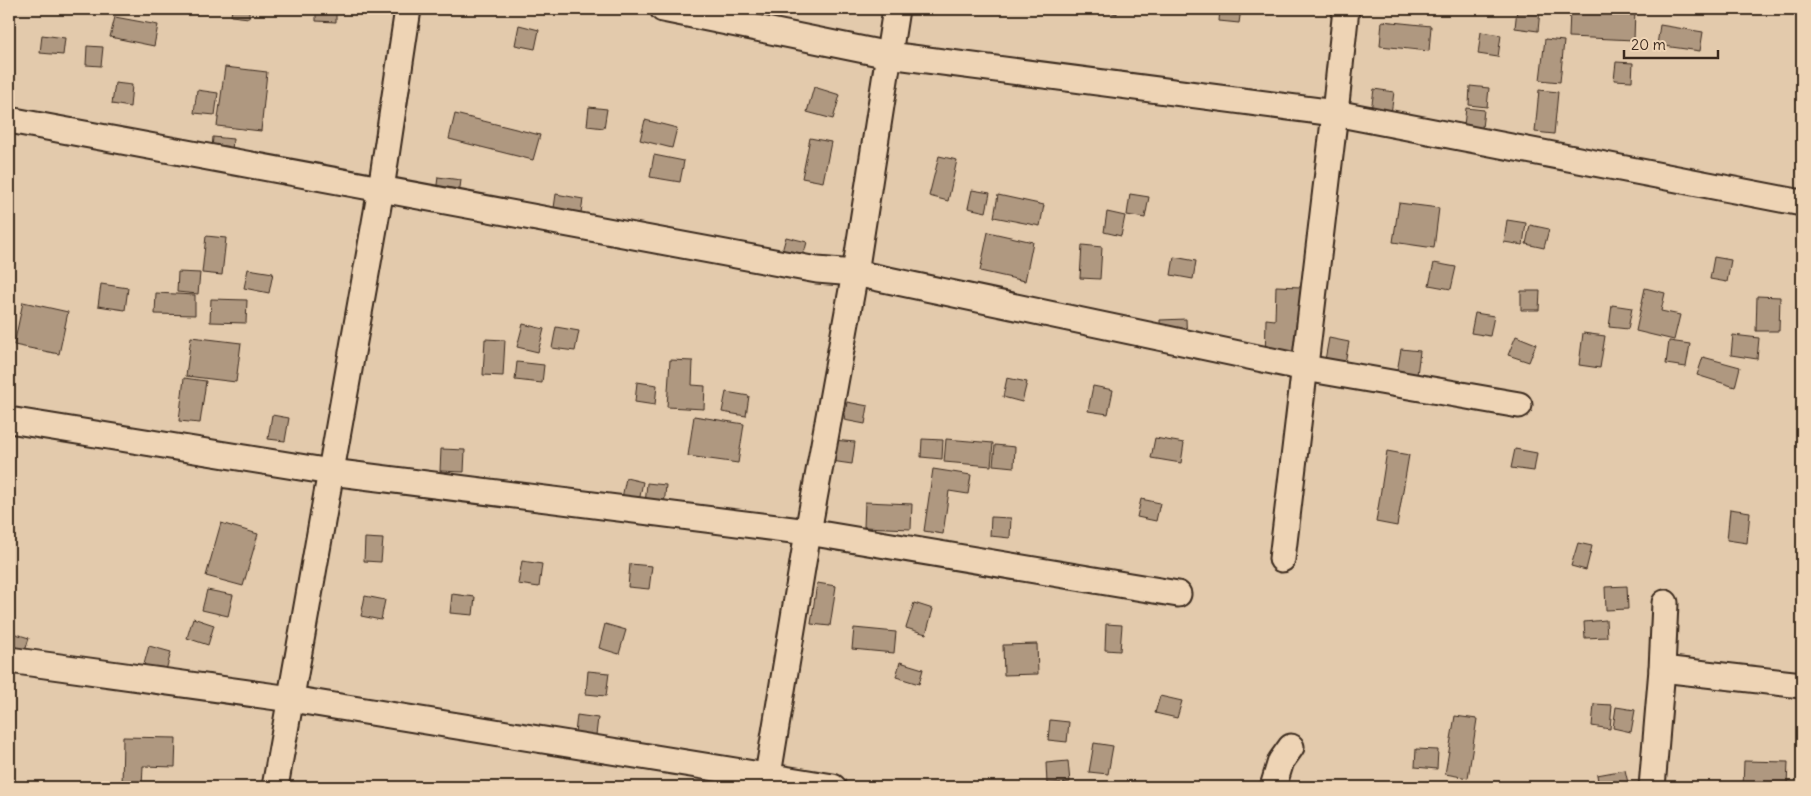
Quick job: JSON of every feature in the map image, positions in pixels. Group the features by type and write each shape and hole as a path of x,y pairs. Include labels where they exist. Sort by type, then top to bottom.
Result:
{"street":[{"path":"275,787 381,189 408,9"},
{"path":"663,9 889,55 1335,113 1802,203"},
{"path":"767,782 808,532 855,273 896,9"},
{"path":"1282,559 1346,9"},
{"path":"9,120 817,270 855,273 1305,368 1519,405"},
{"path":"9,420 331,472 808,532 1178,594"},
{"path":"1652,787 1662,669 1665,603"},
{"path":"9,660 291,698 767,782 833,787"},
{"path":"1662,669 1802,685"},
{"path":"1274,787 1282,761 1291,747"}],"building":[{"path":"232,9 249,9 249,18 231,16"},
{"path":"316,9 336,9 336,22 316,21"},
{"path":"1117,9 1117,14 1099,10"},
{"path":"1215,9 1215,13 1130,10"},
{"path":"1220,9 1241,9 1239,23 1219,21"},
{"path":"1517,9 1540,10 1538,31 1515,28"},
{"path":"1570,9 1635,9 1634,40 1569,37"},
{"path":"115,17 158,25 154,46 110,37"},
{"path":"1382,21 1431,26 1429,51 1380,46"},
{"path":"519,25 539,30 535,49 515,45"},
{"path":"1660,25 1703,32 1700,51 1657,45"},
{"path":"1481,32 1501,35 1498,57 1478,54"},
{"path":"42,35 65,38 63,55 40,53"},
{"path":"1545,39 1564,41 1560,82 1540,80"},
{"path":"87,46 103,47 101,66 86,65"},
{"path":"1616,62 1633,63 1632,81 1614,80"},
{"path":"225,67 267,72 261,131 217,126"},
{"path":"115,83 132,85 130,107 112,104"},
{"path":"1470,86 1489,88 1487,107 1469,105"},
{"path":"814,87 840,95 833,119 807,112"},
{"path":"1374,89 1394,92 1391,114 1371,111"},
{"path":"197,90 218,93 215,115 194,113"},
{"path":"1539,90 1558,92 1554,134 1535,132"},
{"path":"589,107 607,109 604,128 587,126"},
{"path":"1466,108 1484,110 1481,137 1463,134"},
{"path":"455,114 540,135 533,160 449,139"},
{"path":"645,120 677,128 672,148 640,140"},
{"path":"213,137 233,139 231,162 211,160"},
{"path":"810,138 831,142 823,182 802,178"},
{"path":"654,155 684,161 680,182 650,177"},
{"path":"939,156 957,160 948,201 929,196"},
{"path":"438,177 461,180 458,203 435,200"},
{"path":"972,190 990,193 986,212 968,208"},
{"path":"556,194 583,199 579,226 552,222"},
{"path":"1130,194 1149,197 1145,218 1127,215"},
{"path":"998,195 1044,205 1040,226 994,217"},
{"path":"1399,203 1439,208 1434,248 1393,242"},
{"path":"1107,212 1125,216 1121,236 1104,232"},
{"path":"1507,220 1526,223 1523,245 1504,242"},
{"path":"1530,225 1549,229 1544,248 1526,244"},
{"path":"988,232 1033,242 1025,281 980,271"},
{"path":"206,236 226,238 222,275 202,273"},
{"path":"786,237 807,242 801,265 780,259"},
{"path":"1082,245 1102,247 1100,279 1080,278"},
{"path":"1174,257 1196,261 1193,279 1171,275"},
{"path":"1714,257 1731,260 1727,282 1710,279"},
{"path":"1434,263 1456,267 1451,289 1429,285"},
{"path":"248,269 273,273 269,293 244,288"},
{"path":"178,272 200,273 198,294 177,292"},
{"path":"101,284 128,288 125,310 98,306"},
{"path":"1276,286 1301,287 1299,364 1265,363 1266,319 1275,320"},
{"path":"1645,288 1665,293 1661,311 1680,315 1674,340 1636,331"},
{"path":"1521,291 1540,291 1539,310 1521,310"},
{"path":"156,293 195,295 195,315 155,314"},
{"path":"1757,296 1780,297 1779,331 1756,331"},
{"path":"211,299 247,300 246,323 210,322"},
{"path":"23,302 68,312 59,354 14,345"},
{"path":"1612,305 1632,308 1628,329 1609,327"},
{"path":"1475,313 1494,316 1490,336 1471,333"},
{"path":"1186,319 1187,345 1161,346 1160,320"},
{"path":"523,324 544,329 538,352 517,347"},
{"path":"556,327 579,331 575,351 552,348"},
{"path":"1583,333 1605,336 1600,368 1579,365"},
{"path":"1733,335 1759,338 1757,359 1731,355"},
{"path":"1516,336 1536,344 1529,362 1508,355"},
{"path":"191,337 241,343 236,382 186,376"},
{"path":"1329,338 1349,342 1345,363 1325,360"},
{"path":"485,339 505,340 503,376 483,375"},
{"path":"1669,341 1690,344 1686,367 1666,364"},
{"path":"1401,349 1420,351 1417,375 1397,372"},
{"path":"1703,357 1740,367 1735,387 1697,375"},
{"path":"670,360 693,361 692,385 705,386 704,409 667,407"},
{"path":"517,362 544,365 542,383 515,380"},
{"path":"184,378 206,381 200,423 179,421"},
{"path":"1007,378 1027,382 1022,402 1003,397"},
{"path":"637,382 657,385 655,405 635,402"},
{"path":"1093,386 1113,390 1108,414 1088,411"},
{"path":"726,392 749,396 746,416 722,412"},
{"path":"847,402 868,406 865,424 844,420"},
{"path":"272,415 289,418 285,441 268,439"},
{"path":"694,416 744,424 738,463 688,456"},
{"path":"1155,438 1184,443 1181,463 1151,458"},
{"path":"922,439 943,440 942,459 921,457"},
{"path":"946,439 993,443 991,466 944,462"},
{"path":"833,440 855,442 852,464 831,461"},
{"path":"995,445 1015,447 1014,467 993,465"},
{"path":"441,449 465,450 464,472 440,471"},
{"path":"1515,449 1537,453 1534,471 1511,468"},
{"path":"1387,451 1409,455 1397,526 1376,522"},
{"path":"933,469 971,475 968,494 949,491 943,534 924,531"},
{"path":"626,478 643,482 639,501 622,498"},
{"path":"647,483 666,485 664,507 645,505"},
{"path":"1141,499 1160,503 1156,521 1137,517"},
{"path":"865,502 912,504 911,529 864,527"},
{"path":"1730,509 1750,512 1747,543 1727,540"},
{"path":"991,517 1011,518 1010,538 990,536"},
{"path":"221,523 258,534 243,586 206,576"},
{"path":"365,538 383,539 381,562 364,561"},
{"path":"1578,543 1592,546 1586,570 1571,566"},
{"path":"522,561 542,564 539,587 518,584"},
{"path":"630,564 652,566 649,589 628,587"},
{"path":"817,583 836,586 830,626 811,624"},
{"path":"1627,586 1628,609 1606,610 1605,587"},
{"path":"207,590 233,595 228,616 202,610"},
{"path":"452,594 475,597 473,615 450,613"},
{"path":"365,596 385,600 381,620 361,616"},
{"path":"914,603 933,609 926,634 906,628"},
{"path":"193,618 214,625 208,645 187,638"},
{"path":"1606,620 1607,637 1585,638 1584,622"},
{"path":"605,624 626,630 619,654 599,648"},
{"path":"1106,624 1122,625 1120,651 1105,650"},
{"path":"854,628 896,632 894,653 852,649"},
{"path":"9,632 29,638 23,658 9,654"},
{"path":"1037,644 1038,674 1004,675 1003,645"},
{"path":"149,646 171,652 165,674 143,668"},
{"path":"900,662 923,669 919,684 896,677"},
{"path":"588,671 609,673 606,696 586,694"},
{"path":"1160,696 1182,701 1177,718 1155,713"},
{"path":"1594,704 1612,705 1610,729 1592,726"},
{"path":"1616,707 1635,710 1631,732 1613,728"},
{"path":"577,715 598,718 596,735 575,733"},
{"path":"1455,716 1477,719 1468,778 1445,774"},
{"path":"1050,720 1069,722 1067,742 1048,740"},
{"path":"123,737 176,738 175,767 143,766 142,787 122,787"},
{"path":"1094,743 1113,746 1108,774 1089,772"},
{"path":"1416,749 1438,750 1437,769 1415,767"},
{"path":"1068,761 1070,782 1047,784 1046,763"},
{"path":"1744,761 1788,762 1787,787 1743,787"},
{"path":"1625,770 1629,787 1599,787 1597,775"}]}
